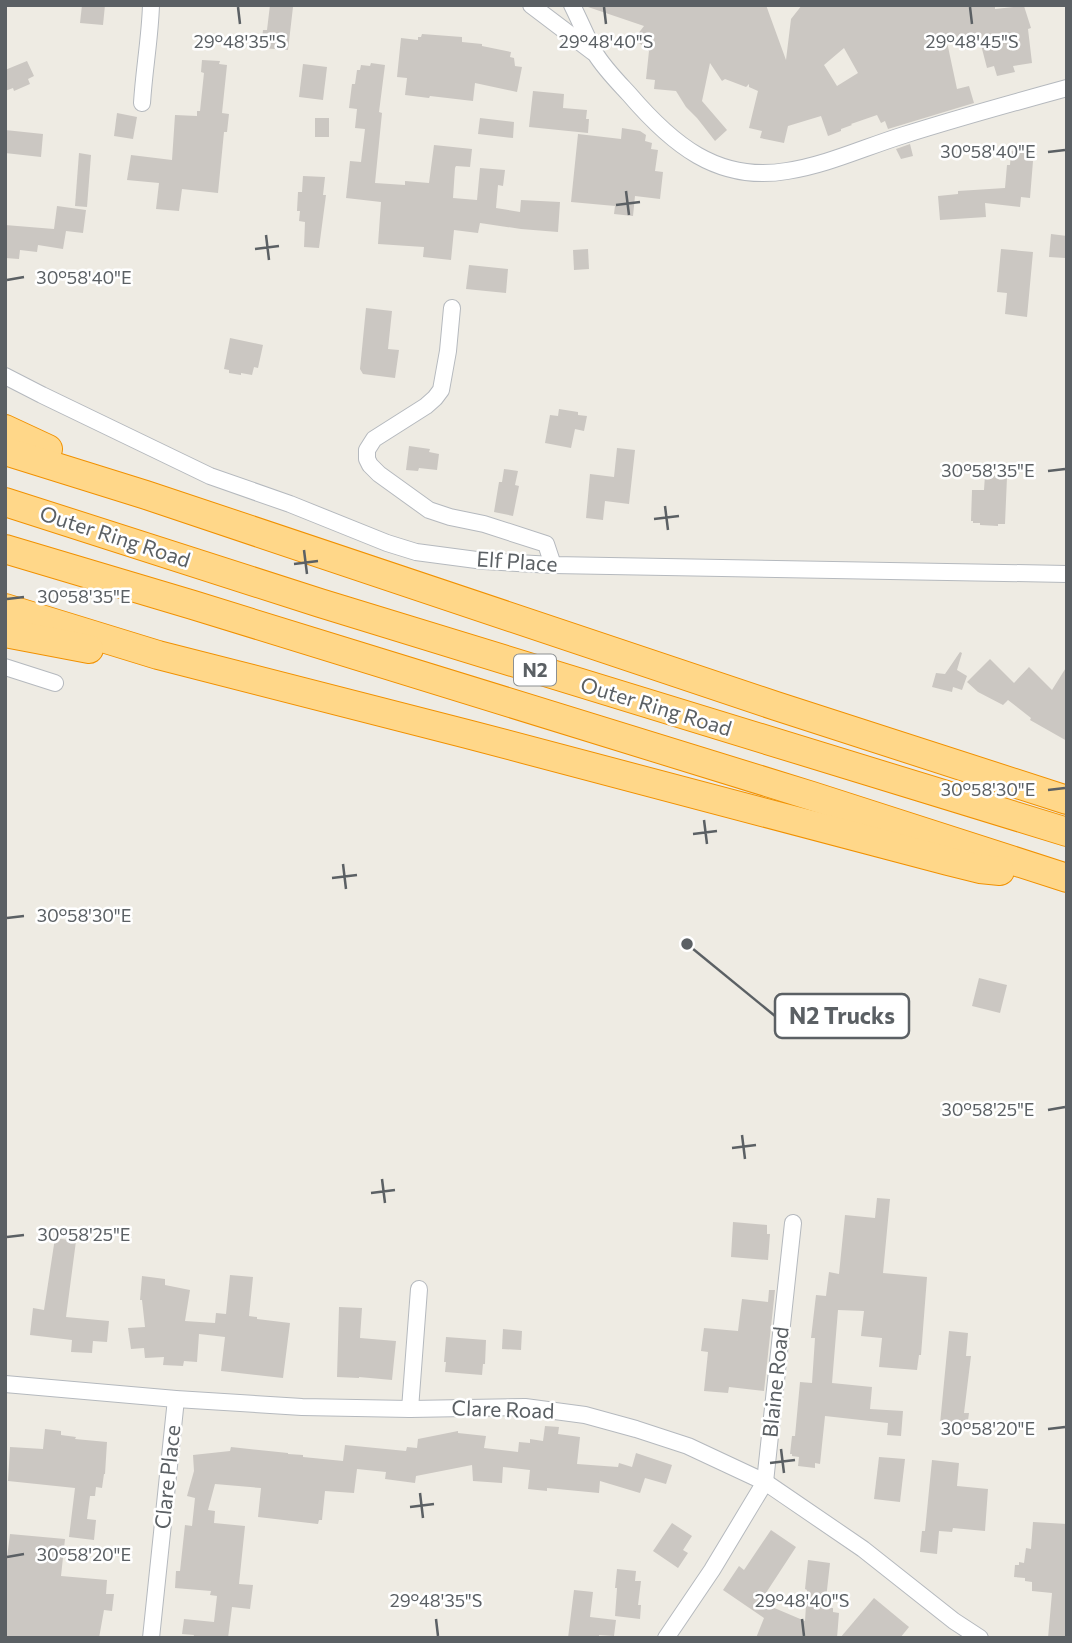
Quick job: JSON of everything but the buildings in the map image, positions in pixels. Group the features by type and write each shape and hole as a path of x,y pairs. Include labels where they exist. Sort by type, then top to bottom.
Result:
{"highway":[{"path":"5,429 146,495"},
{"path":"5,451 146,495 776,706 1067,800"},
{"name":"Outer Ring Road","path":"5,502 373,620 1067,832"},
{"name":"Outer Ring Road","path":"5,549 812,796 1062,876"},
{"path":"5,608 158,654 948,861 980,869 1062,876"},
{"path":"5,634 117,654 158,654"}],"street":[{"path":"142,103 152,5"},
{"path":"531,5 596,55 652,121 687,150 719,166 765,173 788,171 829,161 902,135 1067,88"},
{"path":"572,5 596,55"},
{"path":"452,308 441,390 426,406 374,439 367,450 367,459 379,474 429,509 450,517 484,523 546,544 553,565"},
{"name":"Elf Place","path":"5,376 210,476 416,552 484,561 553,565 1067,573"},
{"path":"5,667 55,683"},
{"name":"Blaine Road","path":"666,1638 712,1570 765,1482 793,1223"},
{"path":"410,1409 419,1289"},
{"name":"Clare Road","path":"5,1384 302,1407 525,1407 584,1415 688,1446 765,1482 863,1549 953,1630 980,1638"},
{"name":"Clare Place","path":"151,1638 176,1399"}],"place":[{"name":"N2 Trucks","path":"687,944"}]}
